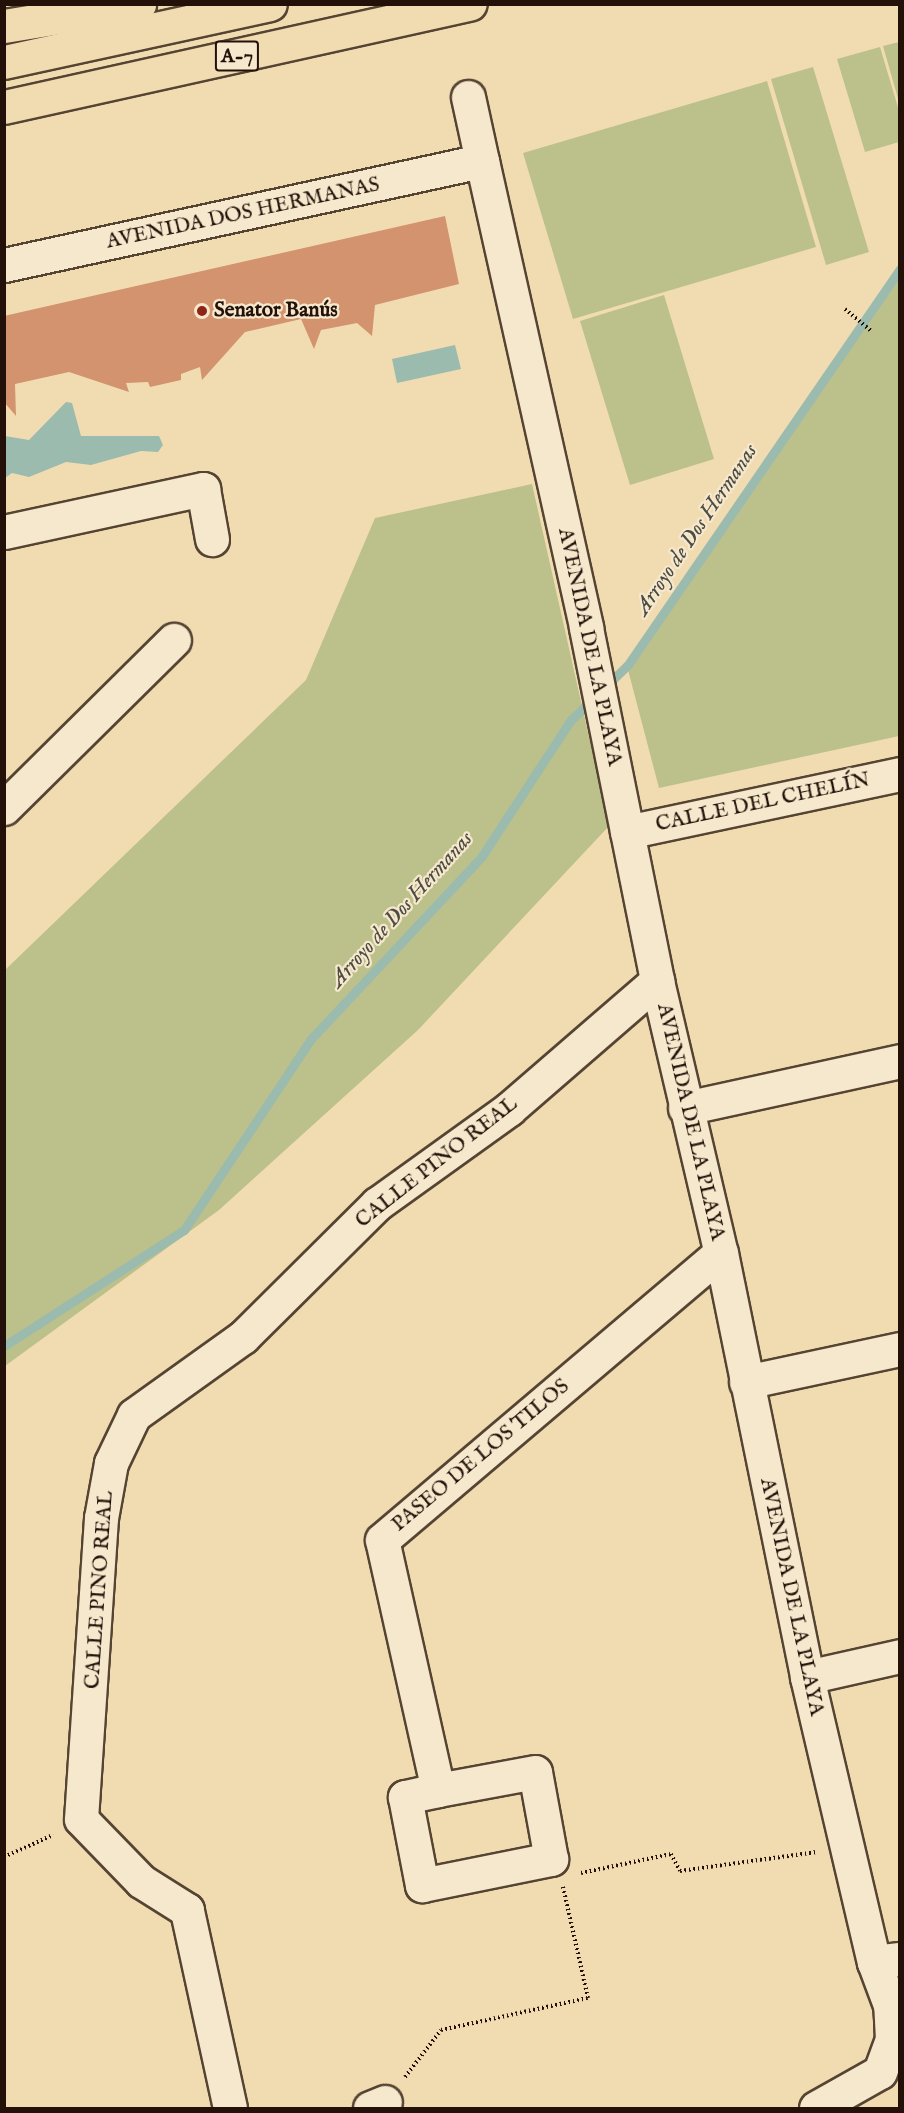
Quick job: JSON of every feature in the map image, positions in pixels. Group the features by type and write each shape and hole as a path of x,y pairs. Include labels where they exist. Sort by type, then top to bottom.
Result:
{"highway":[{"path":"4,26 139,4"},
{"name":"A-7","path":"4,63 270,4"},
{"name":"A-7","path":"4,107 470,4"}],"street":[{"name":"AVENIDA DE LA PLAYA","path":"468,97 586,628 657,981 685,1108 721,1253 807,1677 847,1848 887,1960 892,2039 880,2072 816,2109"},
{"name":"AVENIDA DOS HERMANAS","path":"4,265 482,161"},
{"path":"4,532 203,489 212,538"},
{"path":"4,808 174,640"},
{"name":"CALLE DEL CHELÍN","path":"627,832 900,774"},
{"name":"CALLE PINO REAL","path":"81,1819 100,1518 111,1463 134,1415 243,1337 377,1204 509,1109 657,981"},
{"path":"685,1108 900,1061"},
{"name":"PASEO DE LOS TILOS","path":"438,1790 382,1540 721,1253"},
{"path":"746,1382 900,1349"},
{"path":"807,1677 900,1656"},
{"path":"535,1772 551,1859 422,1885 405,1797 438,1790 535,1772"},
{"path":"81,1819 141,1881 187,1910 230,2109"}],"path":[{"path":"845,309 871,331"},
{"path":"4,1857 81,1819"},
{"path":"572,1874 671,1854 680,1871 847,1848"},
{"path":"377,2105 441,2030 588,1998 561,1877"}],"green space":[{"path":"900,42 899,102 883,46"},
{"path":"880,47 899,111 899,142 865,152 837,59"},
{"path":"813,67 869,252 826,265 771,79"},
{"path":"767,81 816,247 573,319 523,153"},
{"path":"899,269 899,736 659,788 627,666"},
{"path":"664,295 714,459 630,485 580,321"},
{"path":"532,484 609,826 418,1030 219,1210 5,1366 5,970 306,680 375,518"}],"shaded area":[{"path":"455,345 461,369 397,383 392,359"},
{"path":"66,402 72,403 81,436 159,436 163,445 158,452 141,451 91,465 66,462 29,477 12,473 5,478 5,436 29,440"}],"building":[{"name":"Senator Banús","path":"445,216 459,284 375,305 372,336 357,323 321,330 314,349 301,319 245,332 202,380 200,367 181,374 181,380 150,387 148,382 126,383 129,392 69,372 15,384 16,416 4,402 4,316"}],"waterway":[{"name":"Arroyo de Dos Hermanas","path":"606,686 627,666 900,269"},
{"name":"Arroyo de Dos Hermanas","path":"4,1346 184,1230 311,1039 482,856 570,721 594,698"}],"place":[{"name":"Senator Banús","path":"202,311"}]}
